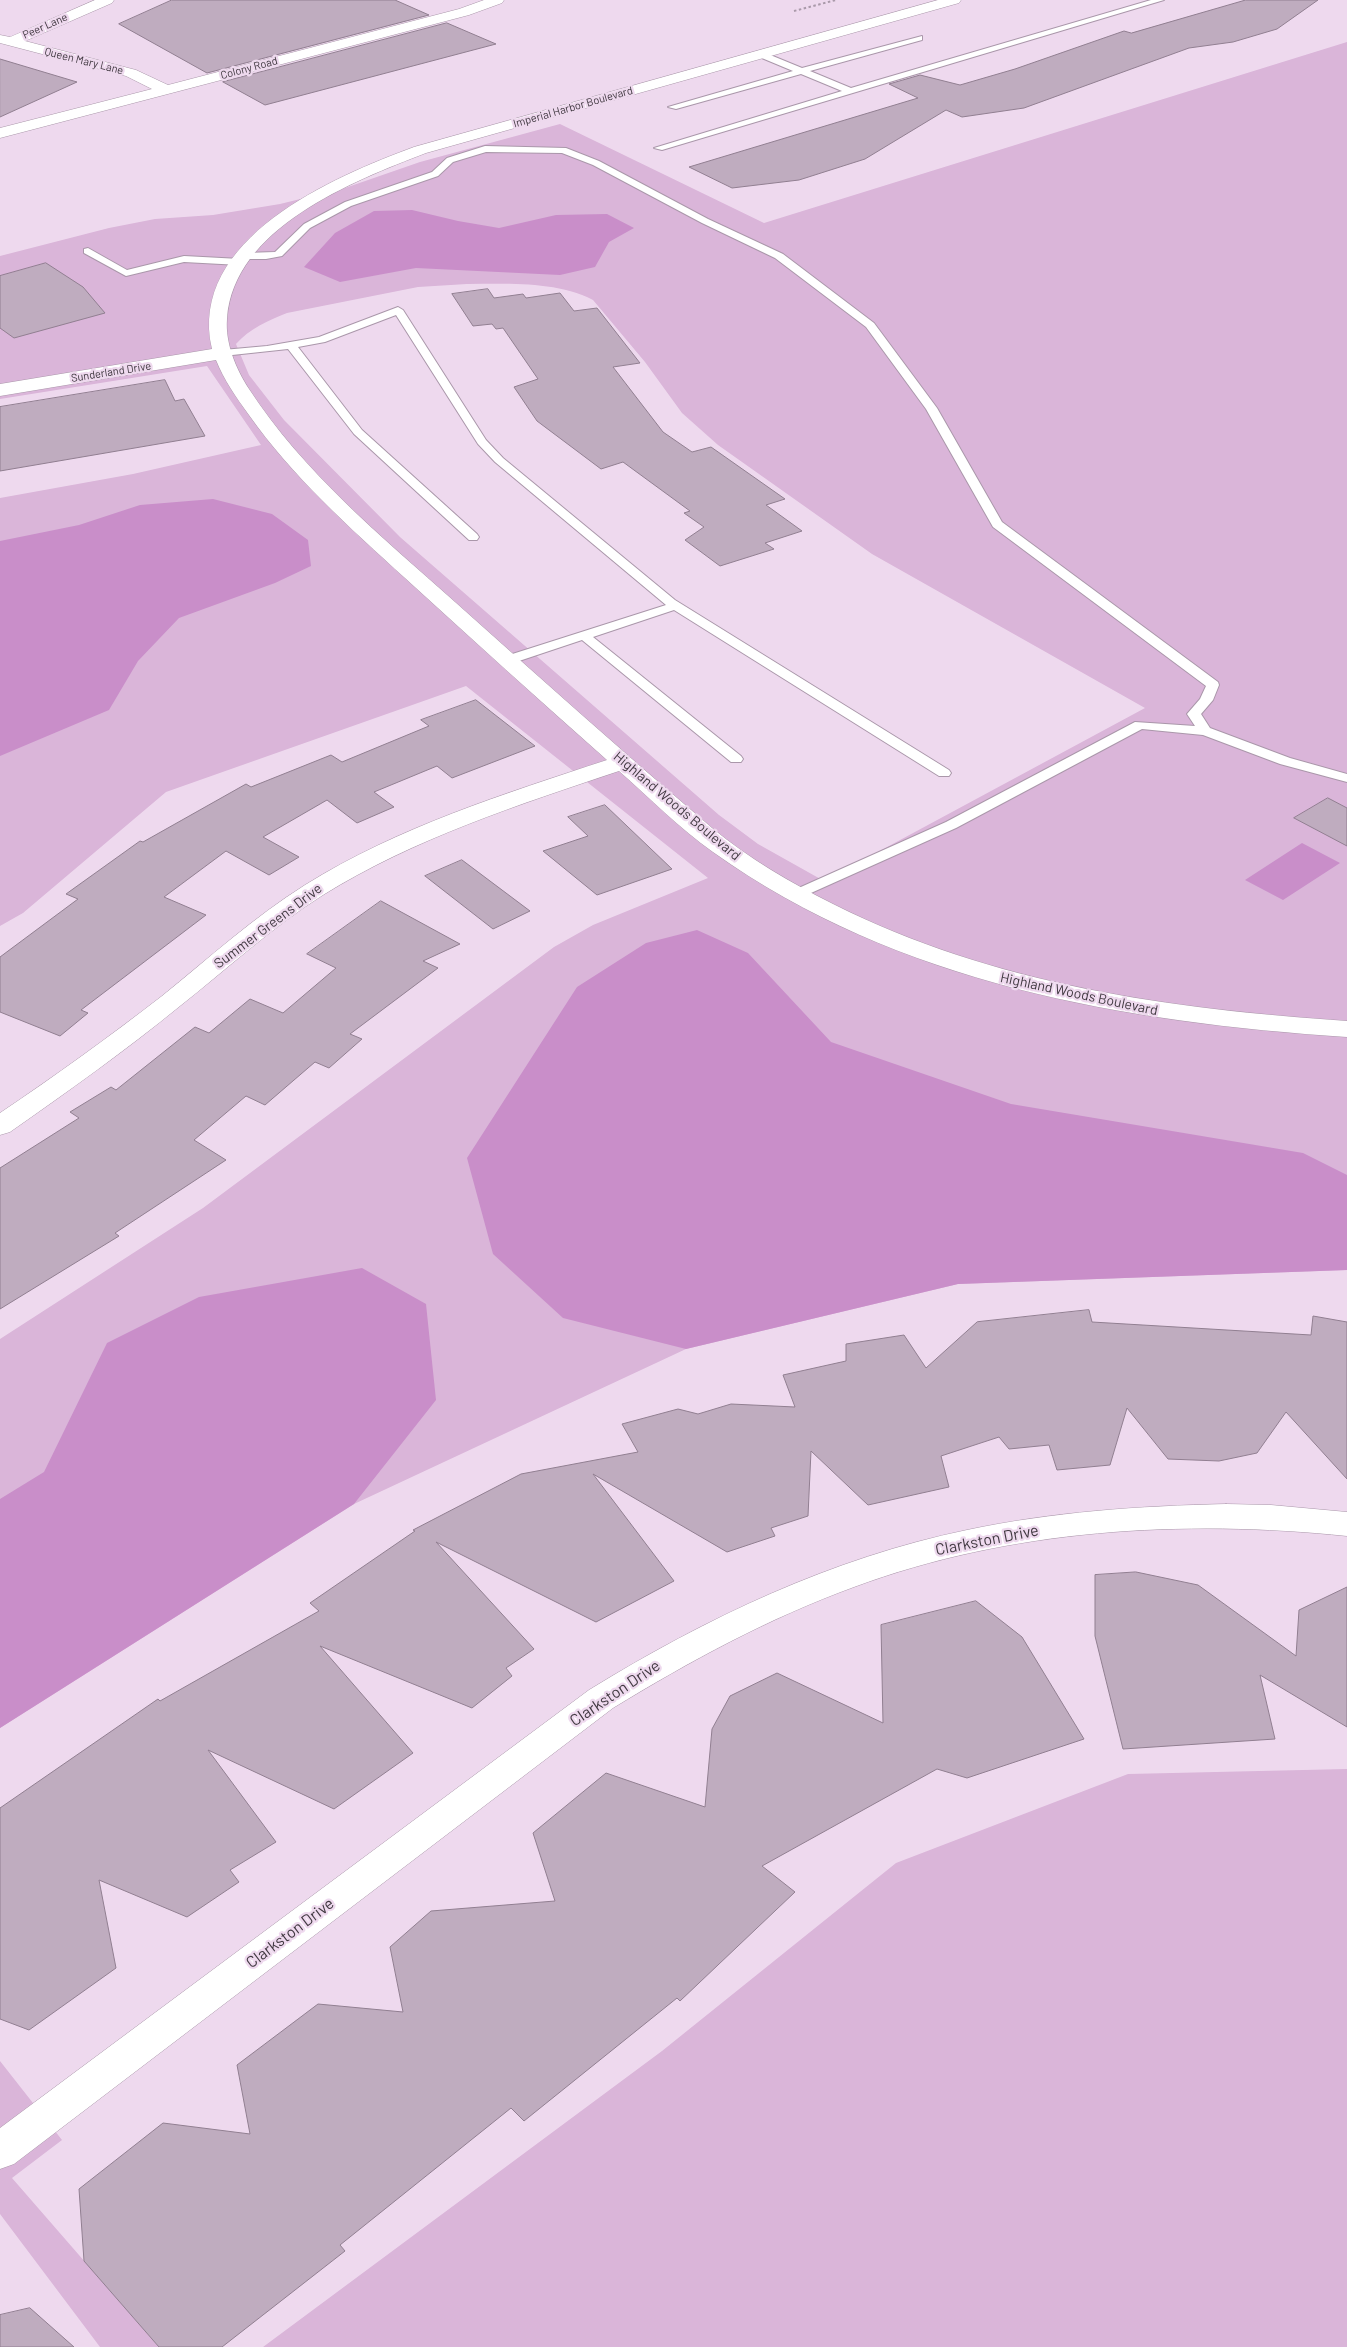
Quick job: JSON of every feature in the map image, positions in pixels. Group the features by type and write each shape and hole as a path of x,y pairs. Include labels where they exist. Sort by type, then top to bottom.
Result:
{"street":[{"name":"Peer Lane","path":"6,40 107,0"},
{"name":"Colony Road","path":"0,133 464,12 497,0"},
{"name":"Imperial Harbor Boulevard","path":"238,266 278,222 306,202 358,174 398,158 954,0"},
{"name":"Queen Mary Lane","path":"6,40 131,73 165,89"},
{"name":"Highland Woods Boulevard","path":"238,266 220,304 218,318 223,353 236,384 275,438 353,522 623,762 721,846 798,894 847,920 890,939 984,973 1035,988 1182,1016 1284,1026 1347,1029"},
{"name":"Sunderland Drive","path":"0,390 223,353"},
{"name":"Summer Greens Drive","path":"0,1126 72,1077 278,915 348,869 386,849 467,815 623,762"},
{"name":"Clarkston Drive","path":"0,2151 601,1699 650,1668 710,1636 816,1588 881,1565 948,1546 1016,1532 1132,1518 1227,1516 1347,1524"}],"lane":[{"path":"659,148 1160,0"},
{"path":"673,107 919,38"},
{"path":"760,54 850,91"},
{"path":"88,251 126,273 184,259 238,266 266,256 278,254 307,226 348,204 435,174 450,160 485,149 563,150 596,163 705,221 779,256 870,325 931,408 997,524 1213,686 1206,700 1194,714 1205,731"},
{"path":"223,353 321,340 398,310 482,442 498,460 675,606 944,772"},
{"path":"291,345 358,432 473,537"},
{"path":"508,660 675,606"},
{"path":"584,636 736,759"},
{"path":"798,894 951,825 1140,725 1205,731 1285,761 1347,778"}],"path":[{"path":"794,11 836,0"}],"shaded area":[{"path":"1347,42 1347,1270 958,1284 686,1349 354,1504 0,1728 0,1339 203,1208 554,947 593,925 708,878 466,686 166,792 23,913 0,926 0,498 133,474 261,445 207,366 0,399 0,256 109,228 155,219 213,215 280,204 345,188 420,162 560,124 764,223","holes":["515,284 548,287 563,289 593,300 645,362 682,413 718,445 872,554 1145,708 824,881 758,844 719,815 400,537 284,420 249,375 236,344 253,329 287,313 418,287"]},
{"path":"412,210 499,228 556,215 607,214 634,228 609,242 595,267 560,275 416,268 340,282 304,267 335,233 374,211"},
{"path":"213,499 272,514 308,540 311,566 275,583 179,618 138,661 109,710 0,756 0,541 79,525 140,505"},
{"path":"1302,843 1340,863 1283,900 1245,880"},
{"path":"697,930 748,953 831,1042 1011,1104 1303,1153 1347,1175 1347,1270 958,1284 686,1349 563,1318 493,1254 467,1158 577,987 646,943"},
{"path":"362,1268 426,1304 436,1400 354,1504 0,1728 0,1499 44,1472 107,1343 199,1297"},
{"path":"1347,1769 1347,2347 263,2347 662,2051 896,1863 1128,1774"},
{"path":"0,2061 62,2140 12,2178 159,2347 100,2347 0,2214"}],"building":[{"path":"172,0 395,0 429,15 207,73 119,24"},
{"path":"1246,0 1318,0 1277,29 1233,42 1189,48 1024,108 962,117 946,110 865,159 799,180 732,188 689,167 918,98 889,84 920,75 960,85 1015,69 1124,31 1131,33"},
{"path":"447,23 496,44 265,105 223,82"},
{"path":"0,59 77,82 0,117"},
{"path":"46,263 83,287 105,313 14,338 0,328 0,276"},
{"path":"488,289 494,298 523,294 526,298 560,293 574,311 597,308 640,363 613,367 663,432 692,452 711,447 785,499 766,505 802,531 765,543 774,549 720,566 685,540 704,527 684,513 690,511 623,462 601,469 537,421 514,387 538,379 503,328 496,329 492,324 473,326 452,294"},
{"path":"165,380 175,401 184,399 205,436 0,471 0,407"},
{"path":"476,700 535,746 452,778 437,766 374,792 394,807 357,823 327,800 263,837 299,857 269,875 226,851 164,897 206,915 81,1010 88,1013 60,1036 0,1012 0,957 78,899 66,894 140,841 143,842 246,784 251,787 331,755 342,762 429,726 421,720"},
{"path":"1328,798 1347,808 1347,846 1294,818"},
{"path":"605,805 672,869 597,895 543,851 588,836 568,817"},
{"path":"462,860 530,911 493,929 425,876"},
{"path":"381,901 460,944 423,961 438,968 350,1034 362,1039 329,1068 315,1062 265,1105 246,1096 194,1140 226,1160 115,1233 119,1236 0,1309 0,1168 79,1118 70,1112 111,1087 116,1090 195,1027 209,1033 250,999 283,1013 336,968 307,954"},
{"path":"1089,1310 1092,1322 1311,1335 1313,1316 1347,1322 1347,1479 1286,1412 1257,1453 1219,1461 1168,1459 1127,1408 1110,1465 1057,1470 1049,1445 1009,1449 999,1437 941,1456 949,1487 868,1505 811,1451 808,1516 771,1528 775,1536 727,1552 593,1474 674,1581 596,1622 436,1542 534,1649 506,1668 512,1676 472,1708 320,1646 413,1753 334,1809 208,1750 276,1842 230,1870 239,1882 187,1917 99,1880 116,1968 29,2030 0,2019 0,1808 158,1699 160,1701 319,1611 310,1603 415,1531 413,1530 521,1474 638,1452 622,1424 678,1409 698,1414 731,1404 795,1407 783,1375 846,1361 846,1344 904,1335 926,1368 977,1322"},
{"path":"1136,1572 1198,1585 1296,1656 1299,1610 1347,1587 1347,1727 1260,1675 1275,1739 1123,1749 1095,1636 1095,1575"},
{"path":"976,1601 1022,1637 1084,1739 967,1778 937,1769 762,1866 795,1892 680,2001 677,1998 524,2121 511,2108 340,2245 345,2251 222,2347 159,2347 84,2261 79,2189 163,2123 250,2134 237,2065 318,2004 403,2012 390,1947 431,1911 555,1901 533,1833 606,1773 705,1807 712,1729 730,1696 777,1673 883,1723 881,1625"},
{"path":"30,2308 74,2347 0,2347 0,2315"}]}
